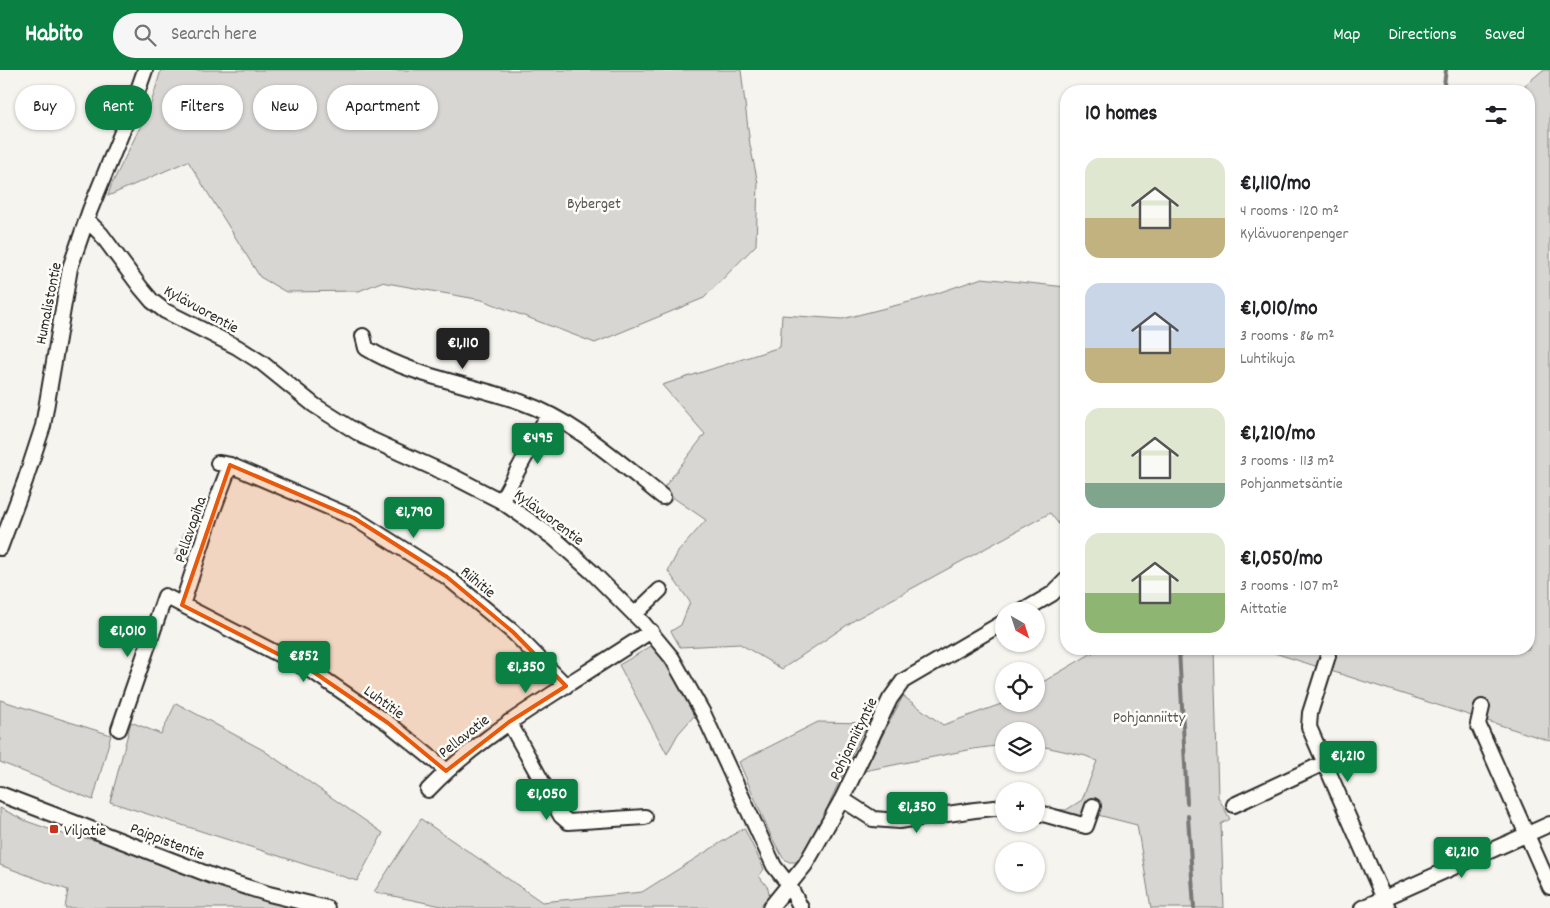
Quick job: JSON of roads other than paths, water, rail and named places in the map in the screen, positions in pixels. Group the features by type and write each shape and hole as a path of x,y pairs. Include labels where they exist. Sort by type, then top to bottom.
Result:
{"street":[{"name":"Humalistontie","path":"0,548 26,481 43,426 70,268 145,70"},
{"name":"Kylävuorentie","path":"87,220 102,234 140,288 165,311 237,347 262,363 314,405 355,432 456,478 501,501 554,538 592,572 651,631 672,658 699,707 774,866 789,885 801,908"},
{"path":"363,336 366,348 399,365 522,402 548,415 583,434 663,497"},
{"path":"501,501 548,415"},
{"name":"Pellavapiha","path":"182,605 212,513 224,464"},
{"name":"Riihitie","path":"224,464 354,518 447,577 512,632 566,686"},
{"path":"1038,602 1052,594 1060,586"},
{"path":"635,614 660,590"},
{"name":"Luhtitie","path":"119,729 165,596 315,672 388,724 440,765 446,772"},
{"name":"Pohjanniityntie","path":"770,908 805,865 842,799 890,699 903,681 995,627"},
{"name":"Pellavatie","path":"428,790 446,772 509,722 651,631"},
{"path":"1328,656 1310,713 1309,727 1386,903"},
{"path":"1482,707 1478,724 1550,887"},
{"path":"509,722 561,816 568,822 645,817"},
{"path":"1234,805 1324,763"},
{"name":"Paippistentie","path":"0,794 215,877 269,894 327,908"},
{"path":"842,799 873,818 899,821 995,809"},
{"path":"1045,815 1086,826 1093,806"},
{"path":"1362,908 1386,903 1550,824"}],"waterway":[{"path":"1444,85 1446,70"},
{"path":"1179,655 1187,803"},
{"path":"1188,816 1194,908"}],"place":[{"name":"Viljatie","path":"54,829"}],"park label":[{"name":"Byberget","path":"594,202"},
{"name":"Pohjanniitty","path":"1149,716"}]}
